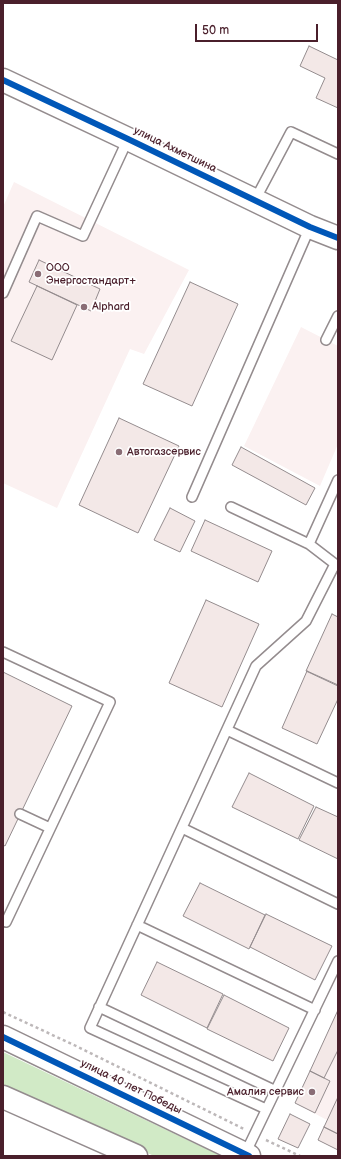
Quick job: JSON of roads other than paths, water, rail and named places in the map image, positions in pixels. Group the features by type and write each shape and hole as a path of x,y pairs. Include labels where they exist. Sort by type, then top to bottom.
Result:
{"street":[{"name":"улица Ахметшина","path":"3,80 310,227 338,238"},
{"name":"улица 40 лет Победы","path":"3,1037 247,1155"},
{"path":"3,1097 136,1156"}],"lane":[{"path":"255,200 291,132 338,154"},
{"path":"3,293 38,216 83,236 128,139"},
{"path":"192,497 310,227"},
{"path":"326,340 338,316"},
{"path":"308,544 338,480"},
{"path":"231,507 308,544 336,565 306,621 256,666 90,1028 266,1109"},
{"path":"3,652 110,702 4,921 3,932"},
{"path":"227,730 337,779"},
{"path":"20,814 50,828"},
{"path":"182,828 338,904"},
{"path":"137,925 315,1010"},
{"path":"247,1155 254,1134 338,961"},
{"path":"99,1007 276,1091"}],"place":[{"name":"ООО Энергостандарт+","path":"38,274"},
{"name":"Alphard","path":"84,307"},
{"name":"Автогазсервис","path":"119,452"},
{"name":"Амалия сервис","path":"312,1092"}]}
